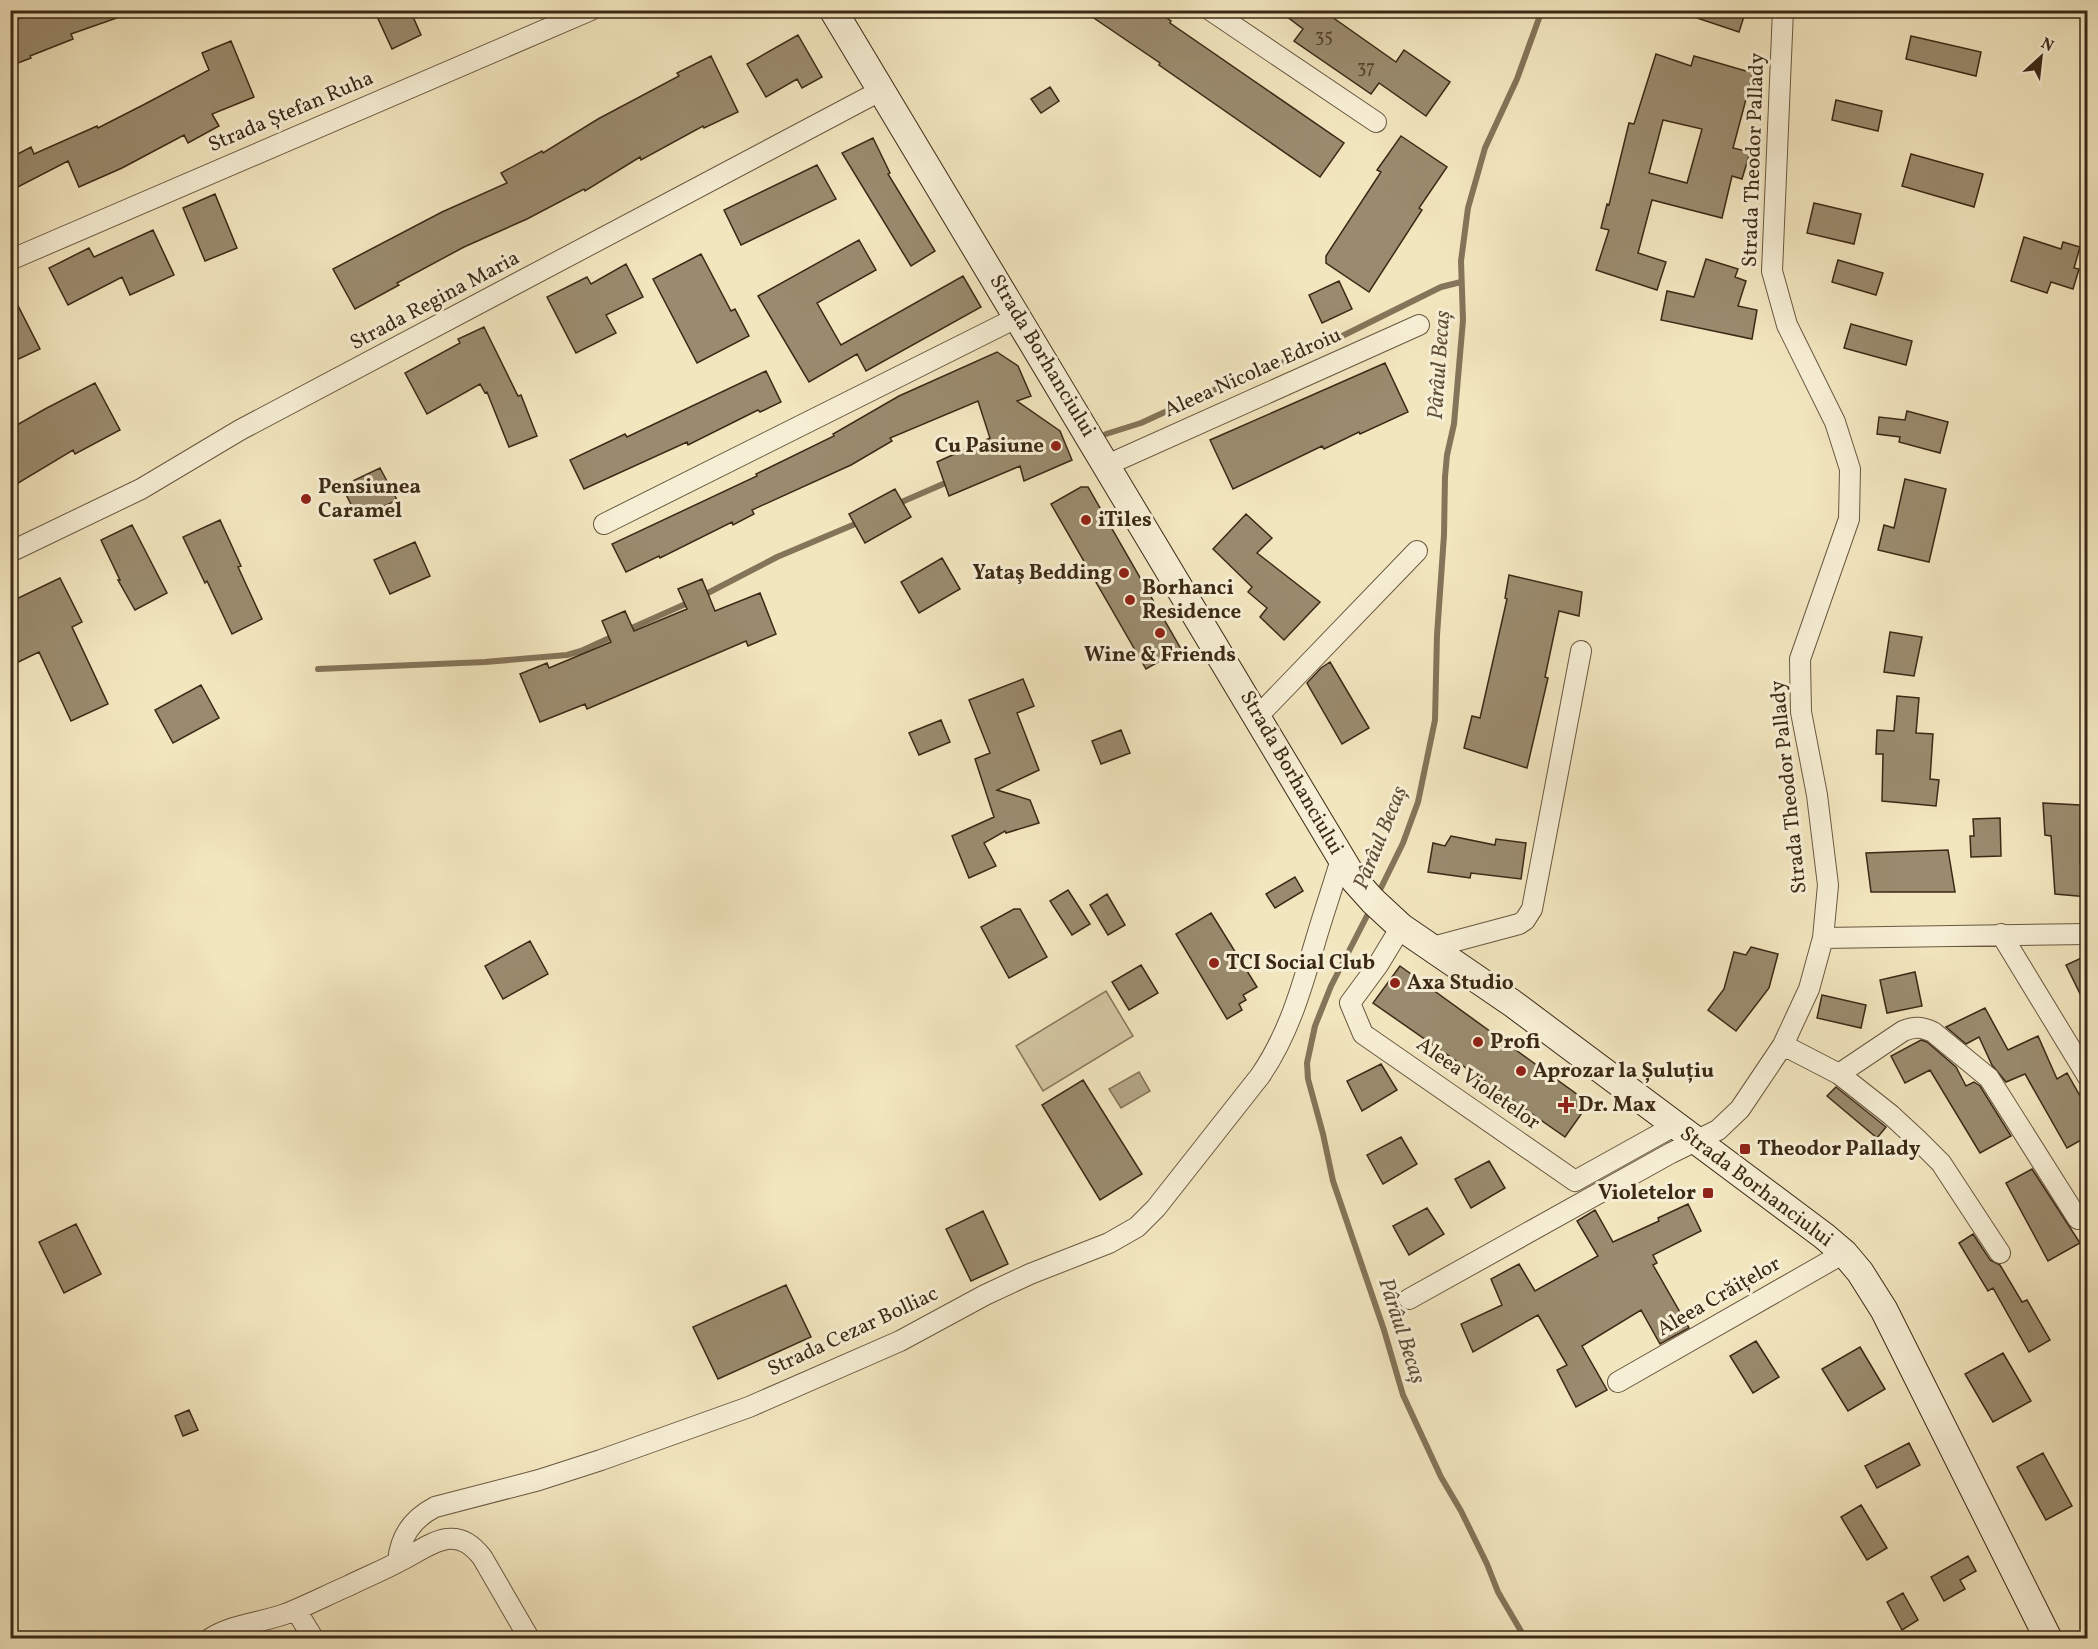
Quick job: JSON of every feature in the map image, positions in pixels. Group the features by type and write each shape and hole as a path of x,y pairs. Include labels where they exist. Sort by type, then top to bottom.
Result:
{"main road":[{"name":"Strada Borhanciului","path":"834,10 880,91 1107,465 1348,870 1397,924 1512,1004 1776,1199 1844,1253 1860,1272 1884,1310 2045,1637"}],"street":[{"name":"Strada Ștefan Ruha","path":"10,260 591,10"},
{"path":"1210,10 1376,122"},
{"name":"Strada Theodor Pallady","path":"1684,1133 1719,1130 1740,1109 1783,1046 1809,989 1823,938 1828,885 1817,795 1801,712 1800,659 1849,519 1850,469 1835,422 1787,324 1772,271 1783,10"},
{"name":"Strada Regina Maria","path":"10,552 141,489 240,430 880,91"},
{"path":"604,524 1018,317"},
{"name":"Aleea Nicolae Edroiu","path":"1107,465 1419,325"},
{"path":"1257,717 1417,551"},
{"path":"1432,947 1519,924 1529,915 1534,903 1581,651"},
{"name":"Strada Cezar Bolliac","path":"398,1562 399,1551 407,1530 424,1513 435,1507 538,1480 601,1460 749,1407 900,1341 985,1295 1030,1274 1109,1243 1137,1227 1156,1208 1275,1054 1286,1032 1348,870"},
{"name":"Aleea Violetelor","path":"1397,924 1378,966 1350,1003 1363,1034 1575,1181 1684,1133"},
{"path":"2001,934 2088,1077"},
{"path":"1823,938 2088,934"},
{"path":"1839,1074 1904,1031 1914,1027 1933,1032 1989,1078 2078,1218"},
{"path":"1783,1046 1839,1074 1891,1115 1941,1163 2000,1253"},
{"path":"1409,1299 1684,1133"},
{"name":"Aleea Crăițelor","path":"1618,1382 1844,1253"},
{"path":"211,1638 235,1633 296,1610 444,1540 463,1541 473,1546 482,1557 529,1638"},
{"path":"296,1610 313,1638"}],"shaded area":[{"path":"1106,991 1133,1036 1043,1091 1016,1046"},
{"path":"1139,1072 1150,1091 1121,1108 1109,1089"}],"building":[{"path":"41,10 131,10 131,13 71,34 73,39 10,66 10,22"},
{"path":"374,10 410,10 421,35 392,49"},
{"path":"1082,10 1156,10 1171,21 1170,23 1344,143 1320,177"},
{"path":"1278,10 1322,10 1396,62 1404,50 1450,82 1426,116 1379,83 1371,94 1294,41 1303,29"},
{"path":"1685,10 1746,10 1739,32 1685,14"},
{"path":"798,35 822,77 802,88 797,79 766,97 747,64"},
{"path":"1911,36 1981,52 1976,76 1906,59"},
{"path":"231,41 254,97 212,114 219,126 188,143 184,135 122,168 79,187 68,161 10,191 10,158 31,147 34,154 97,126 98,128 145,104 209,70 202,53"},
{"path":"1656,54 1691,66 1694,56 1753,73 1733,148 1750,152 1742,179 1732,176 1722,218 1652,200 1638,253 1666,262 1657,290 1596,270 1609,230 1601,228 1607,204 1609,205 1629,123 1634,124","holes":["1663,120 1702,129 1687,183 1649,173"]},
{"path":"711,56 738,112 704,128 703,126 641,160 640,157 585,191 584,189 527,219 464,247 397,283 399,285 355,309 333,269 442,212 507,183 501,173 542,151 543,153 598,119 679,76 677,73"},
{"path":"1050,87 1059,101 1041,113 1031,99"},
{"path":"1836,100 1882,111 1878,131 1832,120"},
{"path":"1401,136 1447,167 1419,208 1422,210 1369,292 1326,263 1326,256 1381,172 1377,170"},
{"path":"873,138 890,173 888,174 935,251 911,266 842,153"},
{"path":"1911,154 1983,174 1974,207 1902,186"},
{"path":"817,165 836,199 741,245 724,210"},
{"path":"215,194 237,248 205,261 183,208"},
{"path":"1814,203 1861,214 1854,244 1807,233"},
{"path":"153,230 174,275 130,295 122,277 68,305 49,268 89,248 94,257"},
{"path":"2024,237 2061,249 2063,242 2080,247 2074,268 2079,269 2073,289 2051,282 2047,293 2011,281"},
{"path":"859,240 876,270 817,303 841,345 963,276 981,307 866,371 857,354 809,382 758,296"},
{"path":"701,254 731,311 735,309 749,336 697,363 653,279"},
{"path":"1706,259 1738,269 1735,277 1746,281 1738,306 1757,310 1752,339 1661,320 1667,291 1694,297"},
{"path":"1838,260 1883,273 1876,295 1832,282"},
{"path":"626,264 643,297 606,315 616,333 576,353 547,297 587,277 591,284"},
{"path":"1339,281 1352,309 1322,323 1309,295"},
{"path":"10,290 40,349 10,363"},
{"path":"1851,324 1912,341 1906,365 1844,348"},
{"path":"484,327 518,396 521,395 537,436 509,447 487,392 485,393 480,384 427,414 405,373 460,343 458,339"},
{"path":"997,352 1018,366 1031,396 1017,401 1060,431 1072,460 1024,481 1020,466 949,496 937,462 990,438 978,401 890,438 892,441 851,465 752,510 754,514 733,525 732,522 660,558 659,556 626,572 612,544 757,476 756,474 834,436 833,434 899,396"},
{"path":"1385,363 1408,412 1324,449 1322,446 1233,489 1210,440"},
{"path":"766,371 781,402 760,412 758,410 688,445 687,442 584,489 570,460 625,434 627,437"},
{"path":"95,383 120,430 75,454 73,450 10,488 10,429"},
{"path":"1907,411 1948,422 1940,453 1899,442 1900,437 1877,434 1879,417 1905,420"},
{"path":"380,468 397,500 358,519 342,486"},
{"path":"1905,479 1946,489 1929,562 1878,550 1884,525 1894,528"},
{"name":"Borhanci Residence","path":"1081,487 1088,487 1181,649 1146,669 1051,504"},
{"path":"895,489 911,517 865,543 849,514"},
{"path":"1246,514 1272,538 1257,553 1320,602 1284,640 1260,617 1267,608 1248,592 1252,587 1213,549"},
{"path":"220,520 262,619 232,634 183,537"},
{"path":"132,525 167,593 135,610 118,580 120,580 101,540"},
{"path":"415,542 430,576 390,594 374,560"},
{"path":"942,558 960,589 919,613 901,582"},
{"path":"1509,575 1582,592 1579,616 1559,611 1545,677 1548,678 1527,768 1464,748 1472,716 1480,718 1507,599 1505,598"},
{"path":"60,578 82,622 72,627 108,704 71,721 39,652 10,666 10,602"},
{"path":"702,579 715,611 760,593 776,634 748,646 746,641 587,709 585,704 540,722 520,674 547,663 549,668 611,642 602,621 625,611 634,631 687,609 678,589"},
{"path":"1890,632 1922,637 1914,676 1884,672"},
{"path":"1330,662 1369,728 1342,744 1307,683"},
{"path":"1023,679 1034,706 1017,713 1039,770 997,790 1030,800 1039,823 1006,833 1005,831 984,843 996,866 969,878 952,836 994,817 975,759 990,753 969,700"},
{"path":"201,685 219,718 173,743 155,710"},
{"path":"1897,696 1919,698 1916,733 1933,734 1930,779 1939,780 1936,806 1882,801 1883,754 1876,754 1877,730 1894,731"},
{"path":"941,720 950,742 919,755 909,733"},
{"path":"1121,730 1130,753 1101,764 1092,741"},
{"path":"2043,803 2080,805 2080,863 2088,863 2088,897 2055,894 2051,836 2045,835"},
{"path":"2000,818 2001,856 1971,857 1970,836 1974,836 1973,819"},
{"path":"1451,836 1495,845 1496,839 1526,843 1521,879 1471,873 1470,878 1428,872 1433,843 1445,846"},
{"path":"1948,850 1955,892 1871,892 1866,853"},
{"path":"1295,877 1303,891 1275,908 1266,894"},
{"path":"1068,890 1090,924 1072,935 1050,901"},
{"path":"1107,894 1125,925 1108,935 1090,905"},
{"path":"1014,909 1020,909 1047,957 1009,978 981,927"},
{"path":"1211,913 1257,987 1243,995 1246,1000 1239,1004 1242,1010 1227,1019 1176,934"},
{"path":"530,941 548,974 503,999 485,966"},
{"path":"1751,947 1778,954 1769,988 1736,1031 1708,1010 1724,989 1734,952 1746,955"},
{"path":"2088,955 2088,1010 2066,965"},
{"path":"1141,965 1158,993 1129,1010 1112,982"},
{"path":"1400,966 1589,1103 1565,1137 1373,1003"},
{"path":"1915,972 1922,1006 1887,1013 1880,980"},
{"path":"1822,995 1866,1005 1861,1028 1817,1018"},
{"path":"1985,1008 2008,1050 2038,1036 2057,1079 2067,1073 2088,1110 2088,1136 2067,1148 2025,1074 2006,1082 1992,1065 1979,1037 1966,1044 1946,1027"},
{"path":"1921,1040 1927,1042 1956,1067 1966,1086 1974,1082 1980,1086 2011,1136 1980,1153 1930,1070 1905,1083 1891,1056"},
{"path":"1381,1064 1397,1090 1362,1111 1347,1081"},
{"path":"1083,1080 1142,1174 1100,1200 1042,1105"},
{"path":"1836,1087 1886,1127 1877,1138 1827,1096"},
{"path":"1401,1137 1417,1164 1383,1184 1367,1155"},
{"path":"1489,1161 1505,1188 1471,1208 1455,1179"},
{"path":"2032,1169 2080,1243 2048,1261 2006,1183"},
{"path":"1688,1204 1701,1231 1653,1255 1657,1263 1653,1265 1689,1328 1660,1344 1641,1310 1582,1346 1607,1390 1576,1407 1557,1370 1567,1365 1538,1315 1473,1352 1461,1324 1502,1305 1491,1279 1519,1264 1535,1291 1598,1256 1577,1221 1595,1210 1613,1242 1659,1221 1658,1218"},
{"path":"1427,1208 1444,1234 1409,1255 1393,1226"},
{"path":"983,1211 1008,1264 971,1281 946,1229"},
{"path":"76,1224 101,1274 64,1293 39,1242"},
{"path":"1973,1234 1990,1260 2000,1265 2022,1302 2027,1300 2050,1340 2029,1352 1993,1288 1988,1291 1959,1243"},
{"path":"786,1285 811,1337 718,1379 693,1327"},
{"path":"1756,1341 1779,1377 1753,1393 1730,1356"},
{"path":"1860,1347 1885,1389 1848,1411 1822,1369"},
{"path":"2003,1353 2031,1401 1993,1422 1965,1374"},
{"path":"189,1410 198,1430 183,1436 175,1416"},
{"path":"1909,1443 1920,1465 1877,1488 1865,1466"},
{"path":"2043,1453 2072,1506 2046,1520 2017,1467"},
{"path":"1861,1505 1887,1548 1867,1560 1841,1517"},
{"path":"1968,1556 1976,1571 1960,1580 1965,1589 1944,1601 1931,1577"},
{"path":"1903,1593 1918,1620 1902,1630 1887,1602"}],"waterway":[{"name":"Pârâul Becaș","path":"1377,896 1403,843 1418,802 1435,720 1445,477 1454,424 1463,320 1461,261 1468,208 1485,148 1517,79 1542,10"},
{"path":"1106,434 1141,423 1204,394 1318,348 1441,287 1461,282"},
{"path":"897,504 950,481"},
{"path":"702,596 777,557 860,522"},
{"path":"625,631 690,602"},
{"path":"318,669 485,662 567,655 616,635"},
{"name":"Pârâul Becaș","path":"1371,908 1331,986 1315,1026 1307,1063 1308,1079 1333,1181 1384,1330 1403,1395 1441,1477 1487,1564 1498,1592 1525,1638"}],"place":[{"name":"Cu Pasiune","path":"1056,446"},
{"name":"Pensiunea Caramel","path":"306,499"},
{"name":"iTiles","path":"1086,520"},
{"name":"Yataş Bedding","path":"1124,573"},
{"name":"Borhanci Residence","path":"1130,600"},
{"name":"Wine & Friends","path":"1160,633"},
{"name":"TCI Social Club","path":"1214,963"},
{"name":"Axa Studio","path":"1395,983"},
{"name":"Profi","path":"1478,1042"},
{"name":"Aprozar la Șuluțiu","path":"1521,1071"},
{"name":"Dr. Max","path":"1566,1105"},
{"name":"Theodor Pallady","path":"1745,1149"},
{"name":"Violetelor","path":"1708,1193"}]}
